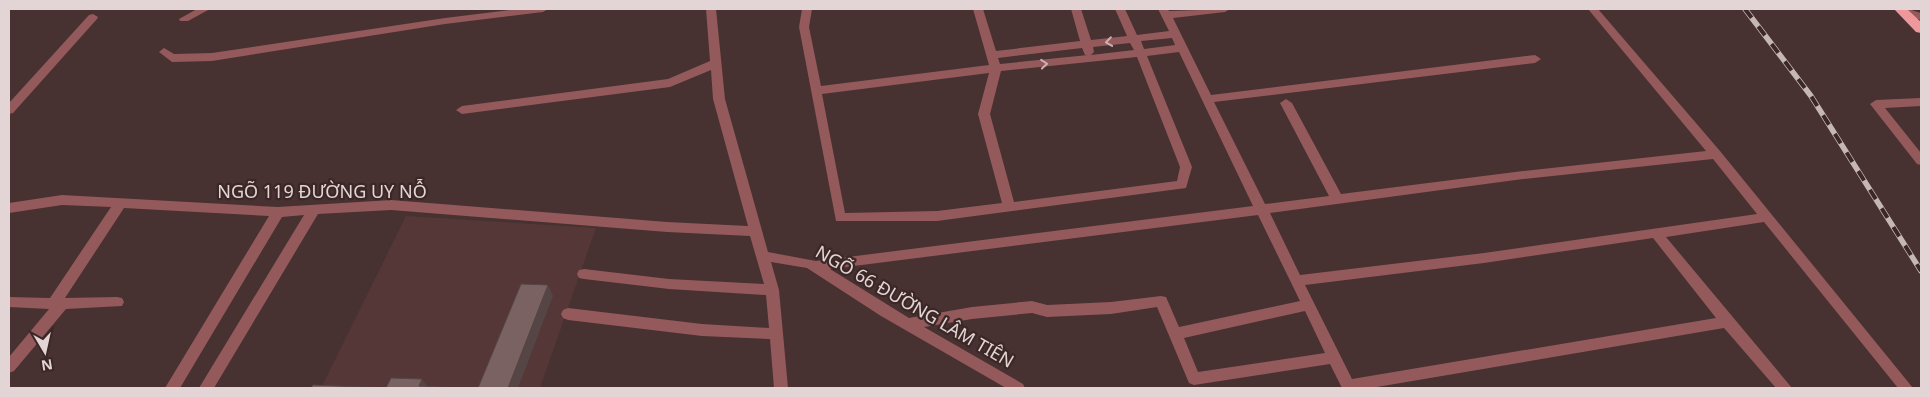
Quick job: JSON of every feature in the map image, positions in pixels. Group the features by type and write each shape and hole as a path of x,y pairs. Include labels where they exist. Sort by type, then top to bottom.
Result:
{"highway":[{"path":"1901,9 1921,29"}],"street":[{"path":"184,19 205,9"},
{"path":"164,52 172,58 212,57 445,20 543,9"},
{"path":"711,9 719,99 772,290 781,388"},
{"path":"807,9 804,27 840,218 937,216 1182,185 1186,167 1120,9"},
{"path":"978,9 996,69 984,114 1009,207"},
{"path":"1076,9 1092,60"},
{"path":"1225,9 1164,12 1348,387 1727,322"},
{"path":"1593,9 1716,154 1906,388"},
{"path":"1901,9 1921,18"},
{"path":"9,110 93,18"},
{"path":"991,55 1174,34"},
{"path":"816,91 878,81 1092,60 1182,48"},
{"path":"1206,99 1535,59"},
{"path":"462,110 670,83 716,63"},
{"path":"1921,102 1876,104 1921,161"},
{"path":"1286,103 1337,198"},
{"path":"814,266 1106,230 1337,198 1716,154"},
{"name":"NGÕ 119 ĐƯỜNG UY NỖ","path":"9,208 62,200 278,212 391,205 667,227 755,231"},
{"path":"9,367 58,304 91,245 120,204"},
{"path":"206,388 314,210"},
{"path":"172,388 278,212"},
{"path":"1297,281 1484,258 1767,217"},
{"path":"1655,232 1727,322 1785,388"},
{"name":"NGÕ 66 ĐƯỜNG LÂM TIÊN","path":"762,256 810,263 908,324 1018,388"},
{"path":"584,274 668,284 772,290"},
{"path":"908,324 972,313 1032,307 1047,312 1111,308 1160,301 1194,379 1334,357"},
{"path":"9,302 58,304 117,302"},
{"path":"1174,334 1309,305"},
{"path":"568,314 702,330 776,334"}],"shaded area":[{"path":"406,216 596,228 540,388 321,388"}],"building":[{"path":"521,284 548,285 508,388 478,388"},
{"path":"391,378 422,379 419,386 458,388 386,388"},
{"path":"313,385 386,388 311,388"}],"railway":[{"path":"1745,9 1811,96 1921,271"}]}
